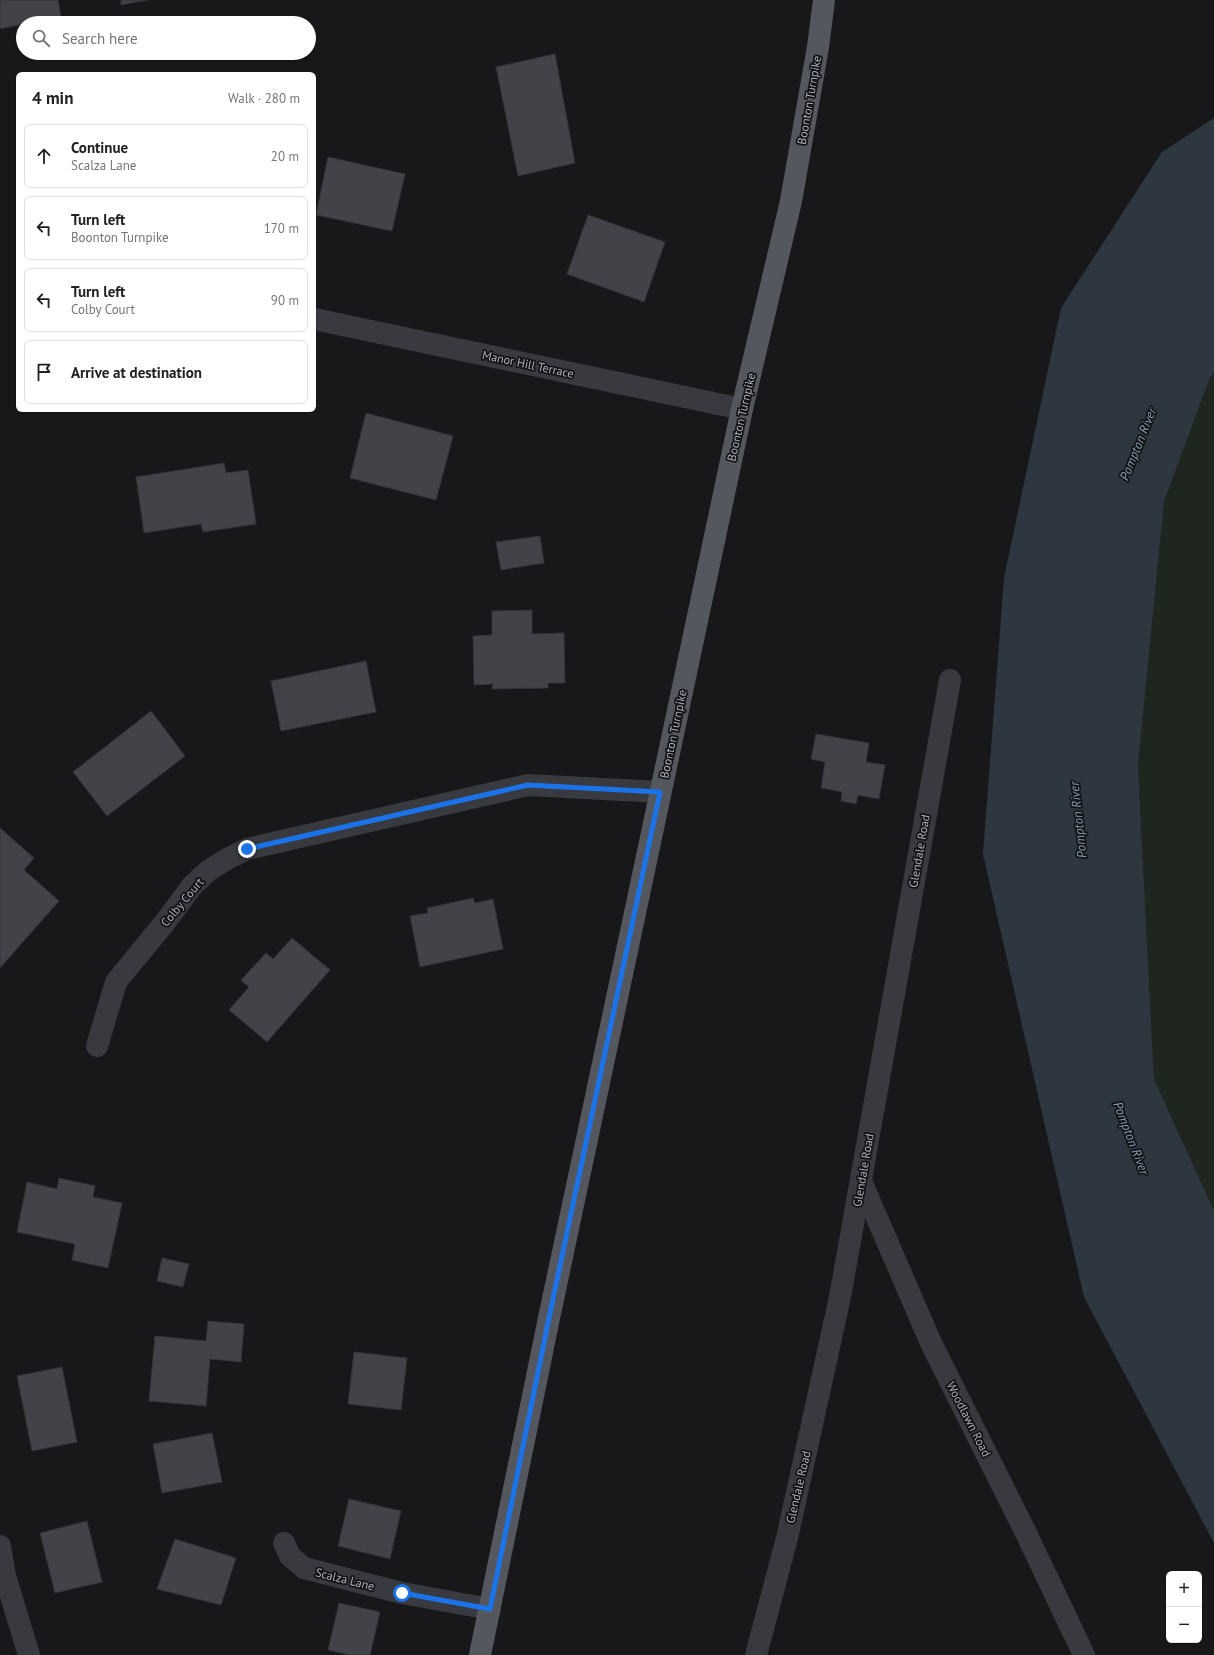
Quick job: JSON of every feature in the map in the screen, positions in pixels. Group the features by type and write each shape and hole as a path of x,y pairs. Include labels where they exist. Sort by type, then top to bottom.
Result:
{"main road":[{"name":"Boonton Turnpike","path":"480,1655 549,1318 660,792 742,409 791,201 818,46 824,0"}],"street":[{"name":"Manor Hill Terrace","path":"316,319 742,409"},
{"name":"Glendale Road","path":"756,1655 787,1538 835,1321 950,680"},
{"name":"Colby Court","path":"97,1046 116,982 166,921 192,886 208,871 247,849 528,785 660,792"},
{"name":"Woodlawn Road","path":"861,1181 931,1343 1025,1531 1084,1655"},
{"name":"Scalza Lane","path":"284,1543 290,1556 304,1568 402,1593 490,1609"},
{"path":"0,1546 5,1576 28,1655"}],"shaded area":[{"path":"1214,373 1214,1211 1154,1079 1138,766 1164,502 1210,376"}],"water":[{"name":"Pompton River","path":"1214,118 1214,373 1210,377 1164,502 1138,766 1154,1079 1214,1211 1214,1543 1084,1297 983,854 1004,578 1061,308 1162,152"}],"building":[{"path":"0,0 58,0 61,16 16,16 16,26 0,29"},
{"path":"121,0 148,0 121,5"},
{"path":"555,54 575,163 518,176 496,67"},
{"path":"328,157 405,174 392,231 316,215"},
{"path":"588,215 665,242 644,302 567,274"},
{"path":"366,413 453,436 436,500 350,478"},
{"path":"224,463 226,473 248,470 256,524 203,532 201,524 144,533 136,477"},
{"path":"540,536 544,563 501,570 496,542"},
{"path":"532,610 532,634 564,633 565,683 548,683 548,688 492,689 493,684 474,685 473,636 492,635 492,611"},
{"path":"366,661 376,712 281,731 271,681"},
{"path":"151,711 185,756 107,816 73,772"},
{"path":"816,734 869,743 866,762 885,765 879,799 858,795 856,804 841,801 842,792 821,788 825,762 811,759"},
{"path":"0,828 34,858 24,870 59,901 0,968"},
{"path":"473,898 475,903 493,899 503,949 420,967 410,916 428,913 427,908"},
{"path":"292,938 330,970 267,1042 229,1010 249,987 241,980 266,953 273,959"},
{"path":"59,1178 95,1186 93,1197 122,1203 108,1268 72,1260 75,1244 17,1232 27,1182 57,1189"},
{"path":"162,1258 189,1264 183,1287 157,1281"},
{"path":"208,1321 244,1324 241,1362 210,1359 206,1406 149,1401 155,1336 206,1341"},
{"path":"354,1352 407,1358 401,1410 348,1404"},
{"path":"62,1367 77,1442 32,1451 17,1376"},
{"path":"212,1433 222,1482 162,1493 153,1444"},
{"path":"349,1499 401,1511 390,1559 338,1546"},
{"path":"87,1521 102,1582 55,1593 40,1533"},
{"path":"175,1539 236,1558 221,1605 157,1589"},
{"path":"339,1603 380,1612 370,1655 349,1655 328,1650"}],"route":[{"path":"247,849 528,785 660,792 549,1318 490,1609 402,1593"}]}
